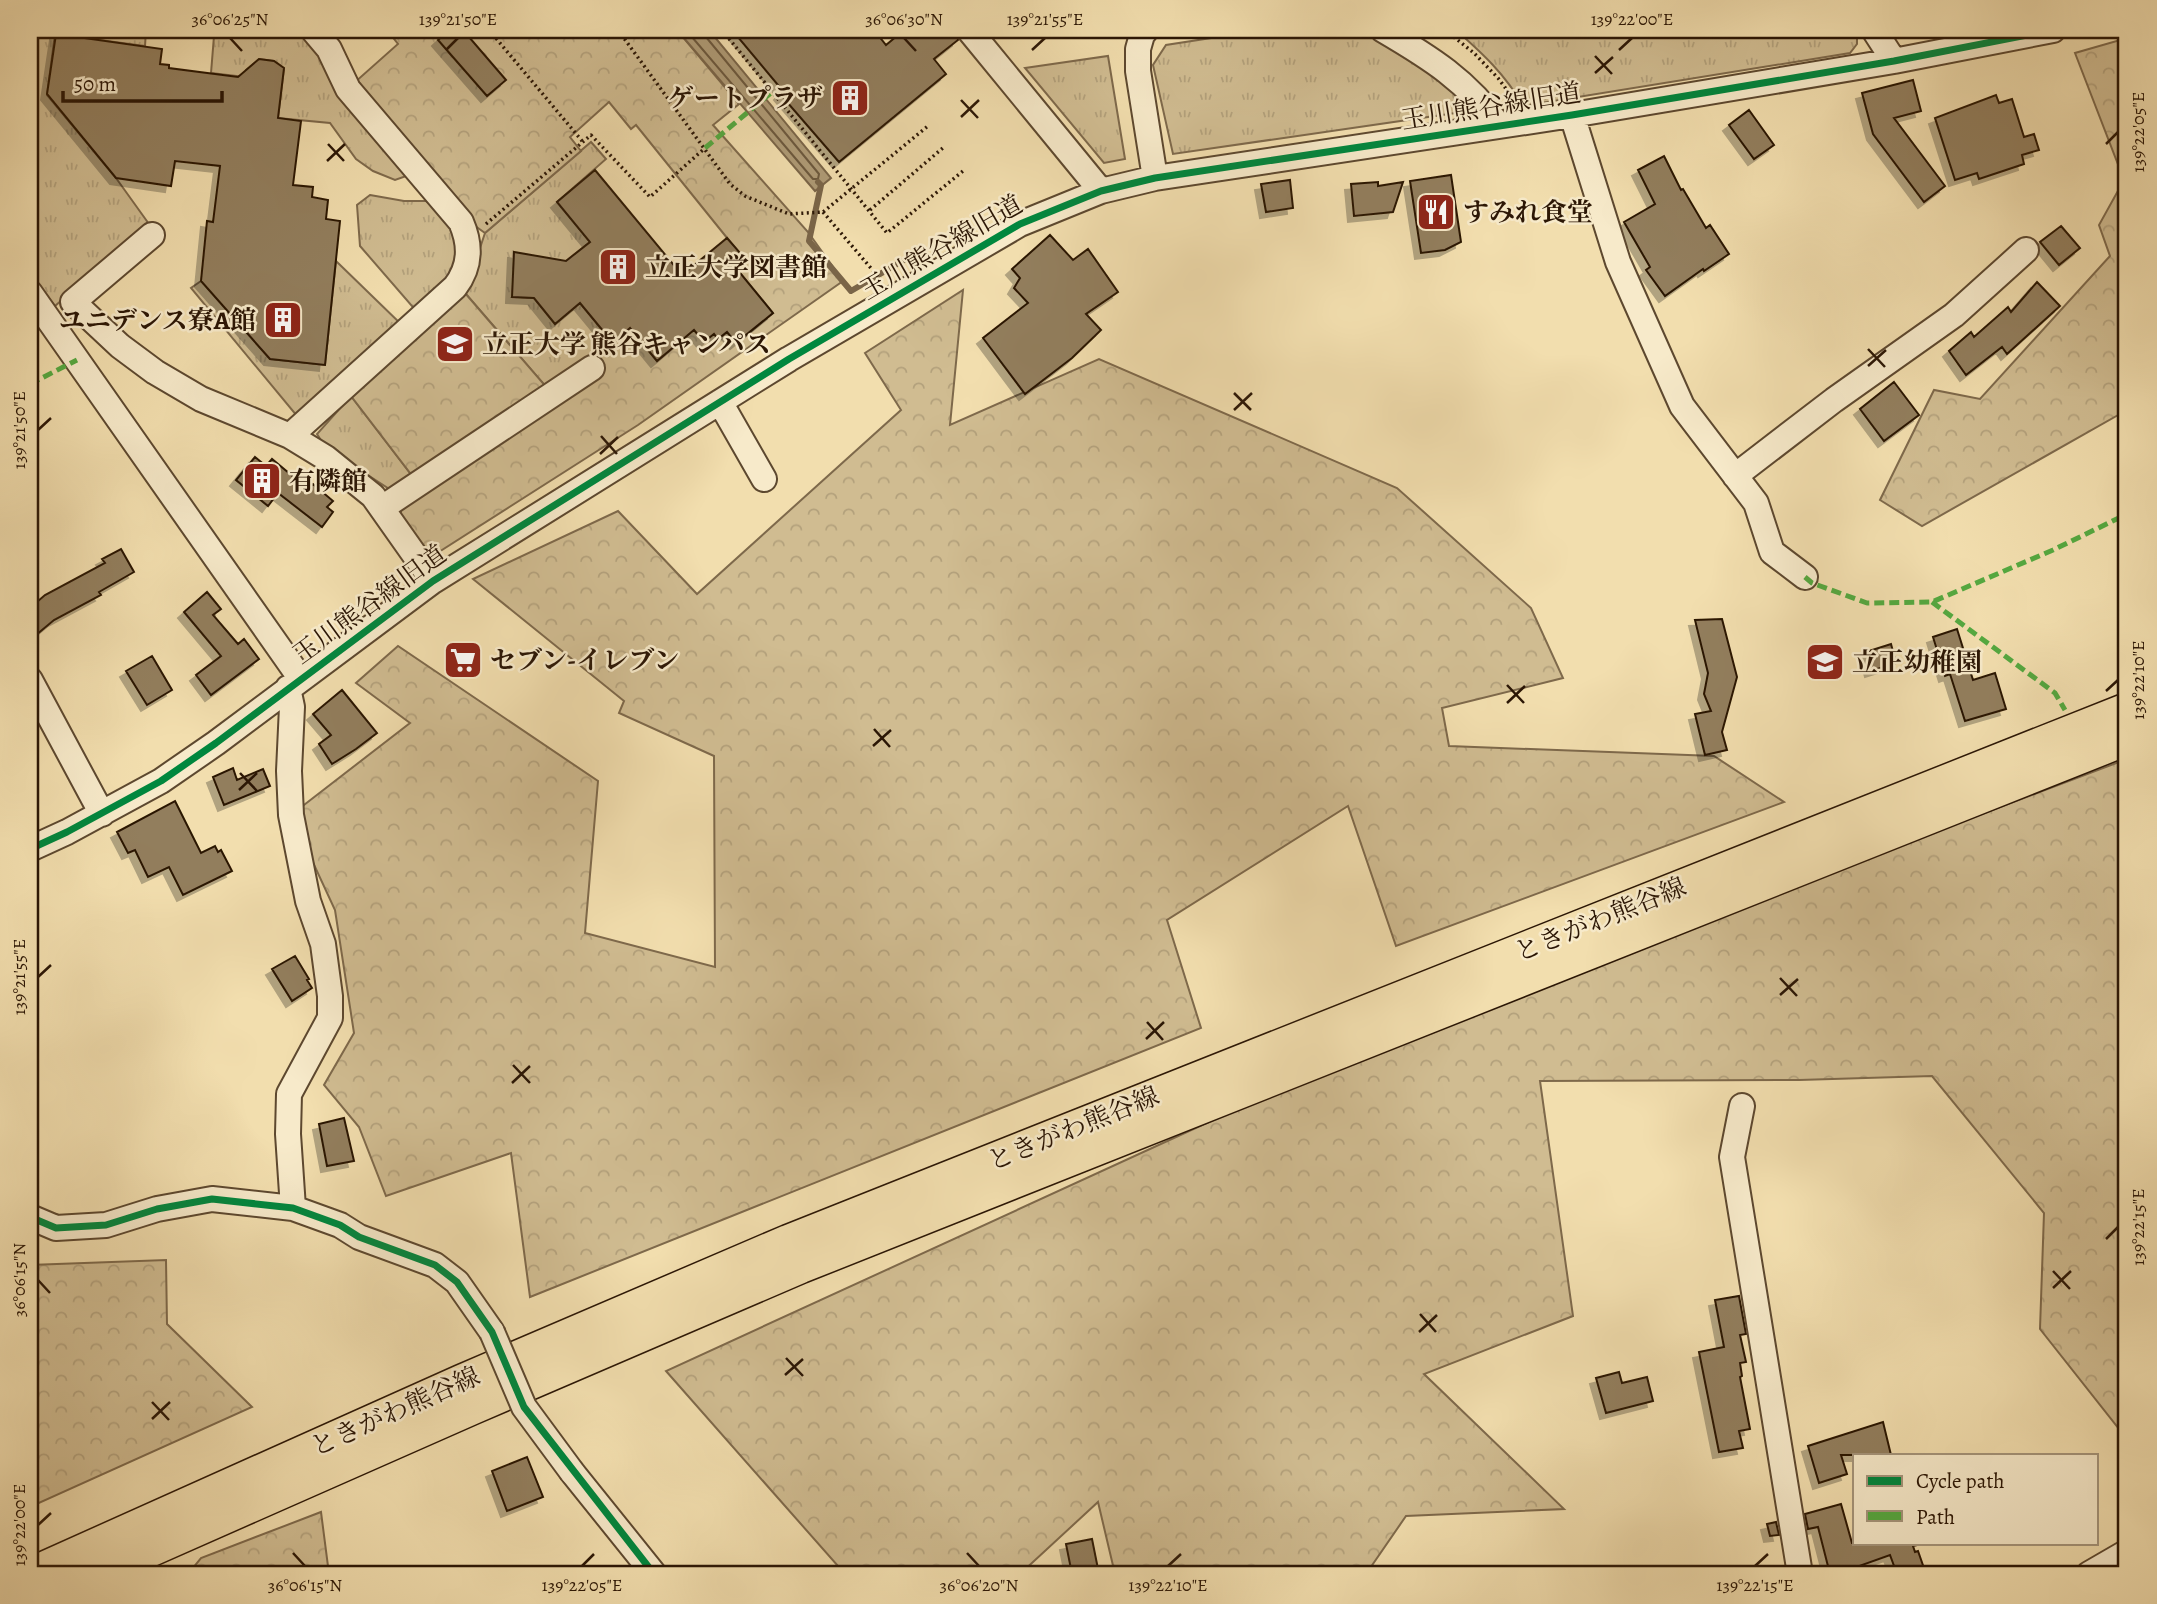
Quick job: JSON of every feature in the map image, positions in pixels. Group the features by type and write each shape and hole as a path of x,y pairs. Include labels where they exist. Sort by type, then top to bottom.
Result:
{"main road":[{"name":"ときがわ熊谷線","path":"30,1574 461,1381 788,1241 2127,709"},
{"name":"ときがわ熊谷線","path":"97,1574 801,1267 2127,739"}],"street":[{"path":"290,436 455,287 464,276 468,260 468,239 461,222 348,89 329,49 313,30"},
{"path":"968,30 1101,191"},
{"path":"1146,30 1138,49 1138,71 1155,178"},
{"path":"1382,30 1423,53 1457,78 1483,103 1499,126"},
{"path":"1874,30 1894,61"},
{"name":"玉川熊谷線旧道","path":"30,849 102,814 161,781 433,581 720,402 1020,224 1101,191 1155,178 1573,115 1894,61 2053,30"},
{"path":"1573,115 1618,262 1682,406 1756,503 1772,552 1805,577"},
{"path":"152,235 73,302 120,346 155,372 201,399 290,436 326,458 373,496 433,581"},
{"path":"1735,476 1834,400 1954,315 2026,250"},
{"path":"30,292 294,684 289,771 291,815 308,901 323,944 330,1018 289,1094 288,1134 293,1208"},
{"path":"382,508 592,368"},
{"path":"720,402 764,479"},
{"path":"30,680 102,814"},
{"path":"1742,1106 1732,1157 1800,1574"},
{"path":"30,1217 56,1228 106,1225 158,1209 212,1199 293,1208 340,1225 359,1237 435,1265 457,1282 492,1332 523,1407 654,1574"},
{"path":"2089,1574 2127,1552"}],"path":[{"path":"489,30 583,142"},
{"path":"618,30 730,184 745,196 789,214 824,212 928,126"},
{"path":"722,30 887,233 963,171"},
{"path":"1445,30 1474,53 1498,78 1514,101 1528,99"},
{"path":"468,239 591,135 650,197 705,148"},
{"path":"870,210 944,147"},
{"path":"824,212 885,285"}],"green space":[{"path":"31,30 146,30 145,46 55,34 47,95 116,178 149,224 55,306 30,274"},
{"path":"209,30 307,30 412,174 395,180 373,171 356,159 330,123 278,118 284,69 274,61 259,59 246,70 245,77 211,73 214,36"},
{"path":"387,30 677,30 739,104 713,125 808,232 843,281 638,425 431,557 398,520 413,477 351,396 465,293 547,388 630,328 657,361 694,329 714,334 718,339 727,332 737,343 773,313 731,262 740,254 636,125 631,129 609,102 570,137 581,151 485,233 464,218 354,83 398,44"},
{"path":"1263,30 1369,30 1401,46 1476,110 1173,154 1153,65 1166,45"},
{"path":"1456,30 1857,30 1857,44 1850,53 1523,106 1501,74"},
{"path":"2127,38 2127,410 1922,526 1880,500 1934,390 1980,399 2110,256 2099,225 2124,180 2075,53"},
{"path":"1108,56 1125,159 1104,163 1025,68"},
{"path":"591,142 606,159 557,202 590,242 513,297 534,298 555,324 580,303 613,343 547,388 465,293 485,233"},
{"path":"370,195 404,201 426,201 462,241 461,268 418,313 360,246 357,205"},
{"path":"336,261 404,327 302,422 191,288 201,281 270,359 325,365"},
{"path":"963,290 950,425 1099,359 1397,488 1531,608 1563,678 1442,708 1449,746 1714,756 1784,802 1396,946 1348,806 1167,920 1201,1028 530,1297 511,1153 386,1196 359,1127 324,1085 354,1033 335,910 291,815 410,723 356,683 398,646 598,781 585,933 715,967 714,756 619,713 624,701 473,579 618,511 697,594 901,410 865,353"},
{"path":"351,396 413,477 394,492 326,448 317,434"},
{"path":"2127,759 2127,1439 2040,1329 2044,1213 1932,1076 1799,1080 1540,1081 1573,1316 1424,1374 1564,1509 1406,1516 1366,1574 1115,1574 1098,1502 1020,1574 845,1574 666,1371 1259,1099 1876,854"},
{"path":"166,1260 167,1324 252,1407 30,1507 30,1265"},
{"path":"321,1512 329,1574 188,1574 201,1558"}],"water":[{"path":"677,30 709,30 831,178 815,191"}],"building":[{"path":"449,30 463,30 506,80 487,96 438,40"},
{"name":"ゲートプラザ","path":"732,30 874,30 886,45 904,30 955,30 958,40 934,59 946,74 839,162 780,94 783,91"},
{"path":"56,34 162,49 160,64 169,65 169,68 238,77 259,59 274,61 284,68 278,118 301,121 293,185 313,187 312,197 328,200 326,219 340,221 325,365 270,359 201,281 207,221 213,222 220,166 175,161 171,186 116,178 47,94"},
{"path":"1913,80 1921,111 1894,118 1945,186 1924,202 1873,134 1862,93"},
{"path":"1996,95 1999,103 2012,99 2024,137 2034,134 2039,150 2022,155 2024,164 1979,179 1977,173 1955,180 1935,118"},
{"path":"1749,110 1774,145 1754,159 1729,125"},
{"path":"1664,156 1681,190 1683,189 1706,228 1710,225 1729,254 1665,296 1646,270 1650,267 1624,222 1655,204 1638,170"},
{"name":"立正大学図書館","path":"595,170 682,275 727,238 741,254 731,262 773,313 736,343 727,332 718,339 714,334 704,342 694,330 657,361 630,328 613,343 580,303 555,324 534,298 512,297 514,252 566,261 590,242 557,202"},
{"name":"すみれ食堂","path":"1451,175 1461,242 1445,250 1421,253 1410,181"},
{"path":"1290,180 1293,208 1266,212 1261,184"},
{"path":"1378,182 1378,186 1403,182 1393,212 1354,216 1351,184"},
{"path":"2061,226 2080,248 2059,265 2040,242"},
{"path":"1050,235 1073,260 1088,249 1118,292 1086,314 1101,330 1072,358 1025,394 983,338 1028,303 1014,288 1020,278 1012,269"},
{"path":"2037,282 2060,306 2007,354 2002,347 1966,375 1949,351 1971,332 1974,337 2008,307 2011,312"},
{"path":"1894,382 1919,415 1884,441 1860,409"},
{"path":"255,457 266,466 272,459 308,489 313,484 333,501 327,507 333,512 322,527 278,493 268,506 236,480"},
{"path":"121,549 134,572 99,592 101,595 54,620 30,640 30,608 45,595 105,563 102,559"},
{"path":"207,592 221,609 213,615 238,644 244,639 259,659 211,695 196,675 221,656 184,612"},
{"path":"1722,619 1737,677 1722,732 1727,750 1705,755 1695,714 1711,711 1704,694 1708,673 1695,620"},
{"path":"1957,629 1973,680 1995,673 2006,709 1965,721 1950,674 1945,676 1933,637"},
{"path":"1891,644 1896,663 1871,671 1866,652"},
{"path":"152,656 172,690 147,705 126,671"},
{"path":"342,690 377,733 332,764 319,744 331,735 313,714"},
{"path":"233,768 237,780 263,769 270,786 224,805 213,777"},
{"path":"175,801 201,853 215,846 218,852 221,850 232,871 183,895 169,867 148,877 135,850 128,853 117,832"},
{"path":"295,956 312,988 292,1001 272,969"},
{"path":"344,1118 354,1161 327,1166 319,1124"},
{"path":"1739,1296 1746,1334 1740,1335 1746,1362 1740,1363 1740,1377 1750,1429 1739,1431 1743,1448 1719,1452 1699,1352 1724,1347 1715,1300"},
{"path":"1619,1372 1622,1383 1647,1377 1653,1401 1606,1413 1596,1378"},
{"path":"1883,1422 1891,1454 1841,1455 1847,1474 1819,1483 1808,1446"},
{"path":"527,1457 543,1497 507,1511 492,1471"},
{"path":"1841,1504 1853,1544 1916,1544 1913,1546 1915,1552 1918,1551 1926,1574 1897,1574 1890,1555 1859,1566 1862,1574 1830,1574 1818,1527 1808,1529 1805,1514"},
{"path":"1776,1522 1779,1535 1770,1536 1767,1524"},
{"path":"1092,1539 1099,1574 1072,1574 1066,1544"}],"waterway":[{"path":"818,182 821,185 809,241 851,291 921,250"}],"marked path":[{"path":"705,148 772,92"},
{"path":"30,384 77,360"},
{"path":"1805,577 1812,583 1867,603 1932,602 2053,550 2127,514"},
{"path":"1932,602 2055,693 2065,710"}],"cycle path":[{"path":"30,849 161,781 433,581 789,359 1020,224 1101,191 1155,178 1572,115 1894,61 2053,30"},
{"path":"30,1217 56,1228 106,1225 157,1209 212,1199 293,1208 340,1225 359,1237 435,1265 457,1282 492,1332 524,1407 654,1574"}],"place":[{"name":"ゲートプラザ","path":"850,98"},
{"name":"すみれ食堂","path":"1436,212"},
{"name":"立正大学図書館","path":"618,267"},
{"name":"ユニデンス寮A館","path":"283,320"},
{"name":"立正大学 熊谷キャンパス","path":"455,344"},
{"name":"有隣館","path":"262,481"},
{"name":"セブン-イレブン","path":"463,660"},
{"name":"立正幼稚園","path":"1825,662"}]}
